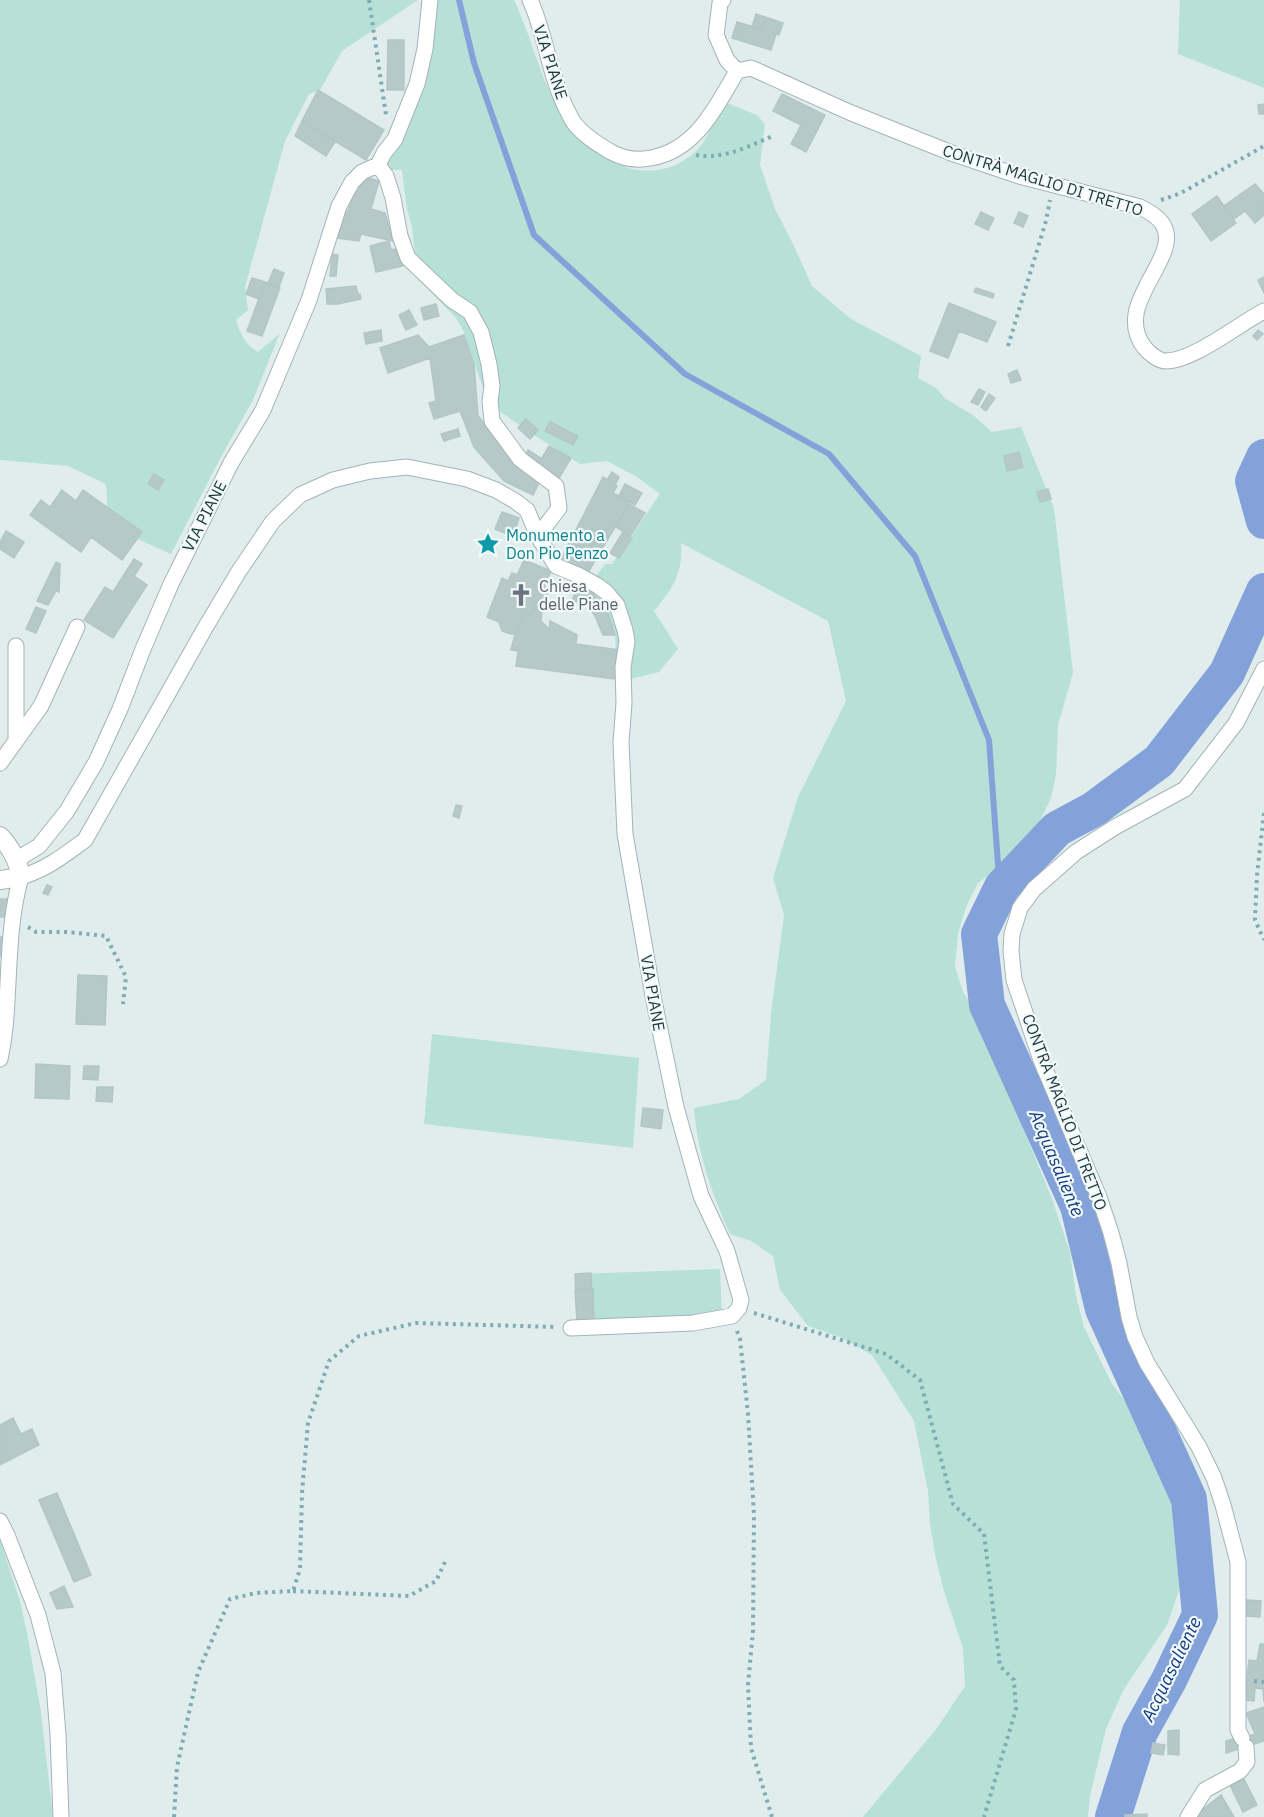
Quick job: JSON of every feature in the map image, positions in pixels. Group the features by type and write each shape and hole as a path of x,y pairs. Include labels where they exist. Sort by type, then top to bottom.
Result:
{"street":[{"name":"VIA PIANE","path":"0,880 18,868 67,812 96,762 171,584 231,463 263,410 309,300 339,206 352,182 362,172 378,165 395,139 417,84 425,49 430,0"},
{"name":"VIA PIANE","path":"530,0 542,32 556,85 575,124 599,145 625,159 646,159 675,152"},
{"path":"675,152 709,117 737,70 727,60 716,35 720,3 723,0"},
{"name":"CONTRÀ MAGLIO DI TRETTO","path":"737,70 751,68 928,144 996,169 1140,207 1158,219 1164,226 1166,245 1139,301 1135,319 1140,342 1154,357 1165,362 1186,356 1216,341 1264,311"},
{"path":"378,165 386,176 393,198 400,236 408,258 452,300 470,312 480,332 489,364 492,386 490,401 492,421 520,459 556,486 558,508 538,536"},
{"name":"VIA PIANE","path":"18,868 39,871 58,861 85,840 239,572 273,520 300,495 333,480 370,471 407,467 467,479 496,490 515,501 527,510 538,536 556,567 580,576 606,592 617,605 626,630 621,742 625,834 654,1001 676,1107 701,1196 726,1251 741,1300 736,1312"},
{"path":"0,763 41,706 77,627"},
{"path":"15,646 16,740"},
{"name":"CONTRÀ MAGLIO DI TRETTO","path":"1188,1817 1205,1790 1240,1771 1247,1762 1244,1743 1238,1730 1239,1562 1214,1478 1199,1447 1147,1363 1135,1337 1111,1233 1099,1197 1041,1060 1014,980 1012,934 1020,908 1034,889 1076,852 1115,827 1185,789 1236,723 1264,669"},
{"path":"0,836 5,841 18,868 8,966 5,1028 0,1059"},
{"path":"572,1328 693,1323 736,1312"},
{"path":"0,1521 38,1615 53,1672 61,1817"}],"path":[{"path":"369,0 387,118"},
{"path":"675,152 705,157 732,153 773,136"},
{"path":"1140,207 1181,193 1264,146"},
{"path":"1008,346 1046,221 1052,184"},
{"path":"1264,813 1255,920 1264,940"},
{"path":"13,916 36,932 106,936 126,977 123,1004"},
{"path":"772,1817 752,1748 748,1685 753,1631 754,1515 748,1414 736,1312 886,1354 920,1380 953,1504 984,1534 999,1666 1014,1680 1016,1709 984,1817"},
{"path":"293,1591 300,1569 302,1493 308,1422 329,1361 359,1335 416,1323 572,1328"},
{"path":"174,1817 177,1767 198,1672 230,1599 256,1593 293,1591 409,1596 436,1581 446,1562"}],"green space":[{"path":"0,0 418,0 342,51 320,90 309,94 285,141 245,287 248,310 236,320 244,338 258,352 280,333 253,400 171,554 133,537 108,519 106,484 68,466 0,460"},
{"path":"437,0 514,0 558,109 581,139 622,166 643,171 658,170 673,166 688,158 704,141 717,103 722,101 757,115 765,124 760,165 775,209 812,286 851,319 921,356 918,378 973,415 992,432 1021,427 1054,508 1073,673 1058,725 1056,775 1051,798 1035,838 978,883 966,907 958,934 955,966 963,992 980,1018 993,1049 1052,1199 1070,1252 1076,1296 1084,1327 1112,1384 1151,1435 1177,1494 1187,1551 1182,1582 1167,1625 1124,1689 1106,1729 1090,1796 1088,1817 863,1817 937,1728 965,1686 963,1648 936,1559 930,1524 928,1491 914,1421 872,1355 840,1337 808,1326 780,1290 773,1256 751,1241 730,1234 706,1172 698,1140 694,1108 739,1099 766,1080 771,1013 784,915 773,878 798,797 846,701 828,621 681,543 680,563 675,580 654,611 678,649 659,672 618,682 615,635 607,612 589,586 605,564 612,564 660,494 637,477 607,461 580,464 488,403 464,332 456,318 418,279 402,170 387,170 390,146"},
{"path":"1180,0 1264,0 1264,88 1178,54"},
{"path":"432,1034 639,1058 633,1148 424,1124"},
{"path":"720,1269 722,1317 577,1325 575,1274"},
{"path":"0,1540 20,1601 27,1633 41,1712 53,1817 0,1817"}],"building":[{"path":"756,14 765,17 761,29 752,27"},
{"path":"765,17 783,23 779,35 776,34 771,50 732,38 737,22 761,29"},
{"path":"388,40 404,40 404,90 387,90"},
{"path":"318,90 384,130 366,160 302,121"},
{"path":"782,94 825,115 806,152 791,144 801,125 773,111"},
{"path":"1264,104 1264,114 1259,114 1258,105"},
{"path":"302,121 335,142 326,156 295,136"},
{"path":"361,176 379,181 371,209 385,213 393,241 361,234 359,241 337,238 344,210 348,211"},
{"path":"1255,184 1264,194 1264,215 1255,223 1245,211 1234,219 1224,206"},
{"path":"1217,196 1236,223 1211,241 1192,214"},
{"path":"981,212 994,218 988,230 975,224"},
{"path":"1019,212 1028,216 1023,227 1014,223"},
{"path":"389,241 391,250 399,248 403,266 376,272 370,246"},
{"path":"332,254 338,255 336,276 330,276"},
{"path":"274,269 284,273 279,287 268,283"},
{"path":"1264,277 1264,293 1258,280"},
{"path":"252,278 265,282 259,299 246,294"},
{"path":"265,282 280,288 262,336 247,331"},
{"path":"356,286 361,299 327,304 326,289"},
{"path":"976,288 994,294 993,298 974,292"},
{"path":"949,303 996,322 987,342 959,331 948,358 930,351"},
{"path":"436,304 439,316 424,320 421,308"},
{"path":"409,310 417,325 406,330 399,315"},
{"path":"381,330 382,341 366,344 364,333"},
{"path":"1258,330 1263,334 1257,340 1253,336"},
{"path":"418,335 429,347 464,335 474,364 478,416 494,435 541,479 533,495 504,481 474,447 460,411 434,419 429,403 436,401 430,358 388,373 380,348"},
{"path":"1017,370 1021,380 1011,383 1008,374"},
{"path":"979,389 985,392 978,405 971,402"},
{"path":"989,394 995,398 986,411 981,407"},
{"path":"526,419 538,430 530,439 518,428"},
{"path":"550,422 578,436 573,445 545,431"},
{"path":"458,429 460,436 444,441 441,434"},
{"path":"549,446 571,458 558,480 536,468"},
{"path":"528,450 542,459 537,467 523,458"},
{"path":"1019,452 1023,467 1007,471 1004,456"},
{"path":"612,472 619,477 615,485 607,480"},
{"path":"154,474 164,480 158,490 148,484"},
{"path":"603,477 617,486 613,493 630,502 586,576 559,563"},
{"path":"625,484 642,493 635,505 619,496"},
{"path":"1048,489 1051,499 1040,502 1037,492"},
{"path":"62,490 76,501 83,490 142,532 122,560 91,537 81,552 30,515 41,500 50,507"},
{"path":"629,504 645,513 630,536 616,527"},
{"path":"502,512 519,518 513,536 495,529"},
{"path":"6,531 24,542 14,558 0,549 0,542"},
{"path":"623,532 632,538 619,558 610,553"},
{"path":"134,559 142,564 134,576 147,585 113,638 84,620 105,587 113,592"},
{"name":"Chiesa delle Piane","path":"524,560 551,571 545,587 550,589 543,604 537,601 531,615 525,612 515,634 511,634 502,631 499,622 487,617 502,578 508,581 512,573 517,575"},
{"path":"56,562 60,564 59,592 56,591 48,605 37,601"},
{"path":"578,585 591,591 586,602 579,599 577,602 572,601"},
{"path":"591,591 607,611 615,635 603,635 586,602"},
{"path":"537,601 543,604 541,621 549,629 550,621 577,635 576,644 619,650 614,679 516,666 518,651 511,650 515,634 525,612 531,615"},
{"path":"36,607 46,611 36,633 26,629"},
{"path":"456,805 462,806 459,818 453,816"},
{"path":"47,885 52,887 48,895 43,893"},
{"path":"0,899 9,899 7,917 0,917"},
{"path":"0,937 7,938 6,956 0,956"},
{"path":"78,975 107,976 105,1025 76,1024"},
{"path":"36,1064 70,1066 69,1099 35,1098"},
{"path":"84,1066 99,1066 98,1080 83,1079"},
{"path":"97,1087 113,1087 112,1102 96,1101"},
{"path":"643,1108 663,1110 661,1129 641,1126"},
{"path":"591,1273 593,1324 577,1325 575,1274"},
{"path":"593,1289 594,1321 577,1322 575,1290"},
{"path":"13,1418 21,1434 32,1429 39,1445 0,1465 0,1425"},
{"path":"57,1493 91,1575 74,1582 39,1500"},
{"path":"64,1586 73,1607 57,1609 50,1593"},
{"path":"1247,1600 1261,1601 1260,1617 1246,1616"},
{"path":"1260,1644 1264,1644 1264,1702 1263,1689 1255,1688 1254,1701 1244,1700 1249,1660 1257,1661"},
{"path":"1264,1707 1264,1741 1239,1749 1237,1741 1255,1734 1246,1713"},
{"path":"1179,1730 1179,1755 1168,1754 1168,1731"},
{"path":"1236,1738 1239,1749 1226,1753 1226,1741"},
{"path":"1153,1743 1165,1745 1163,1755 1151,1753"},
{"path":"1244,1779 1257,1805 1243,1812 1229,1783"},
{"path":"1221,1795 1234,1817 1193,1817"},
{"path":"1147,1814 1147,1817 1125,1817 1125,1815"}],"waterway":[{"path":"459,0 474,63 534,235 685,374 829,454 915,556 989,740 1000,892"},
{"name":"Acquasaliente","path":"1264,457 1253,481 1264,521"},
{"name":"Acquasaliente","path":"1113,1817 1140,1732 1169,1680 1200,1615 1189,1499 1103,1309 1078,1206 987,1005 979,934 1002,887 1057,829 1094,809 1159,761 1227,673 1264,591"}],"place":[{"name":"Monumento a Don Pio Penzo","path":"488,544"},
{"name":"Chiesa delle Piane","path":"521,595"}]}
